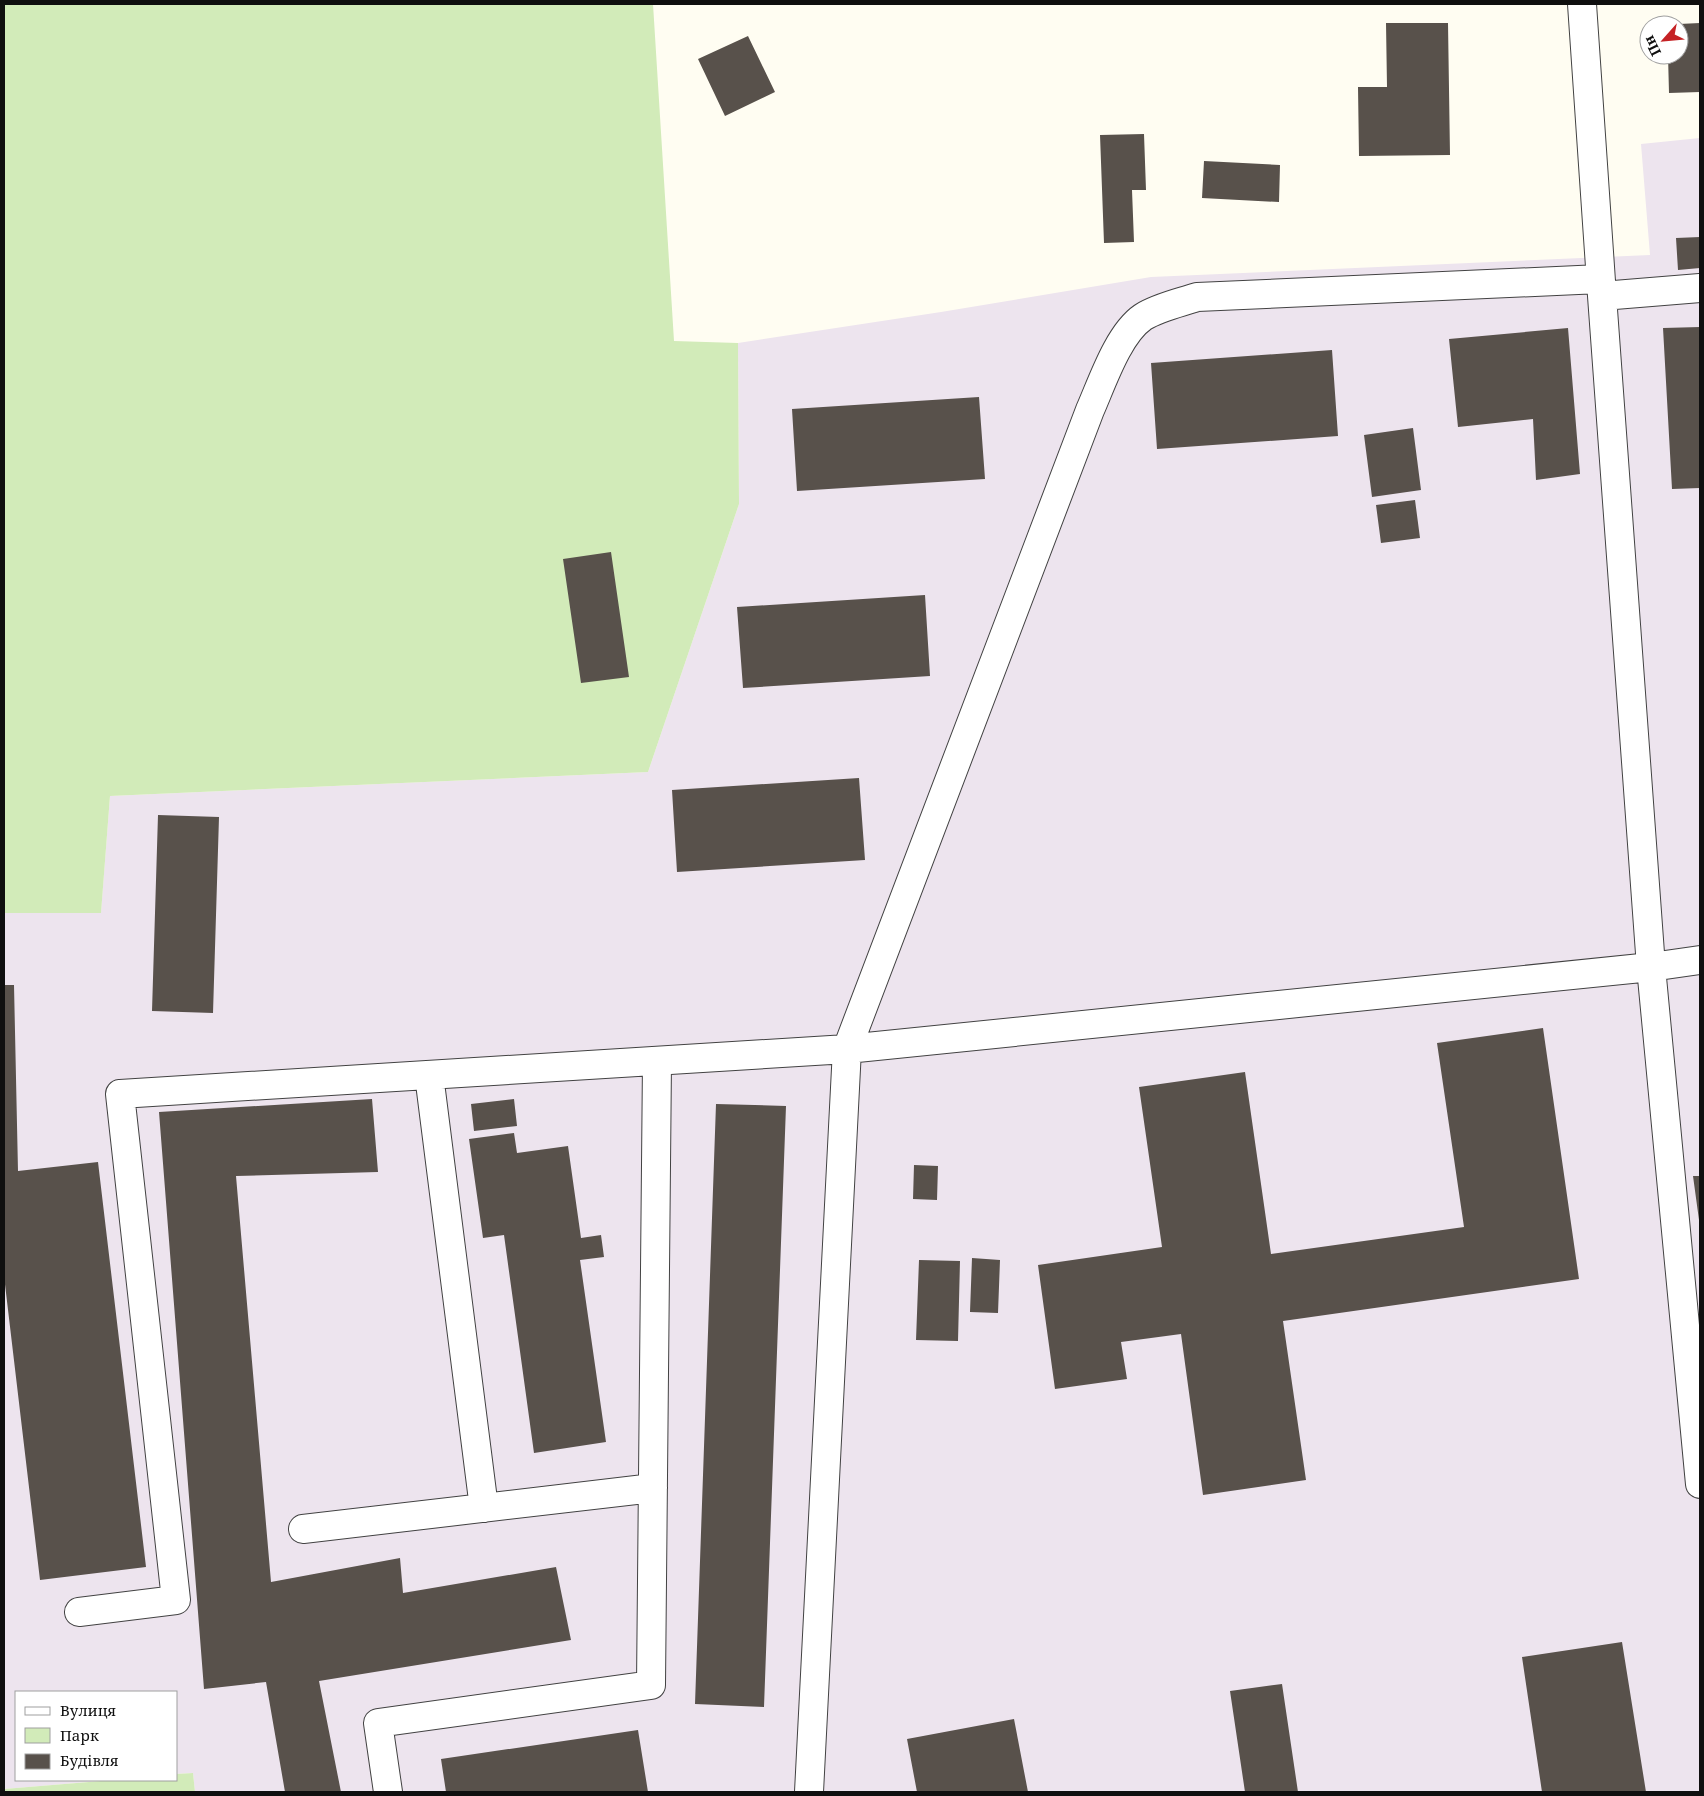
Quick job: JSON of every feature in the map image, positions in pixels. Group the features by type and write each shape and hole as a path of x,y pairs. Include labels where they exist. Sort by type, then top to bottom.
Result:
{"lane":[{"path":"1582,4 1651,967 1700,1484"},
{"path":"809,1792 847,1049 1090,410 1122,340 1142,318 1163,307 1197,297 1601,287 1700,288"},
{"path":"79,1612 176,1600 120,1094 847,1049 1651,967 1700,960"},
{"path":"388,1792 378,1723 651,1684 657,1061"},
{"path":"429,1075 484,1508"},
{"path":"303,1529 653,1488"}],"shaded area":[{"path":"1700,138 1700,1792 195,1792 193,1773 178,1774 178,1691 15,1691 15,1781 101,1781 4,1789 4,913 101,912 110,796 648,772 739,504 738,343 1151,277 1650,255 1641,144"}],"green space":[{"path":"4,4 653,4 674,341 738,343 739,504 648,772 110,796 101,913 4,913"},
{"path":"193,1773 195,1792 4,1792 4,1789 101,1781 178,1781 178,1774"}],"building":[{"path":"1386,23 1448,23 1450,155 1359,156 1358,87 1387,87"},
{"path":"1700,23 1700,92 1669,93 1668,65 1689,65 1689,24"},
{"path":"748,36 775,92 725,116 698,59"},
{"path":"1144,134 1146,190 1132,190 1134,242 1104,243 1100,135"},
{"path":"1204,161 1280,165 1279,202 1202,198"},
{"path":"1700,237 1700,268 1678,270 1676,238"},
{"path":"1700,327 1700,488 1672,489 1663,328"},
{"path":"1568,328 1580,474 1536,480 1533,419 1458,427 1449,339"},
{"path":"1332,350 1338,436 1157,449 1151,363"},
{"path":"979,397 985,479 797,491 792,409"},
{"path":"1413,428 1421,490 1372,497 1364,435"},
{"path":"1415,500 1420,538 1381,543 1376,505"},
{"path":"611,552 629,677 581,683 563,559"},
{"path":"925,595 930,676 743,688 737,607"},
{"path":"859,778 865,860 677,872 672,790"},
{"path":"158,815 219,817 213,1013 152,1011"},
{"path":"4,985 14,985 18,1171 98,1162 146,1567 40,1580 4,1276"},
{"path":"1543,1028 1579,1279 1283,1321 1306,1480 1203,1495 1181,1334 1121,1342 1127,1379 1055,1389 1038,1265 1162,1247 1139,1087 1245,1072 1271,1254 1464,1227 1437,1043"},
{"path":"372,1099 378,1172 236,1176 271,1582 400,1558 403,1593 556,1567 571,1640 319,1681 341,1792 285,1792 266,1682 204,1689 159,1112"},
{"path":"514,1099 517,1126 474,1131 471,1104"},
{"path":"716,1104 786,1106 764,1707 695,1704"},
{"path":"514,1133 517,1153 568,1146 581,1238 601,1235 604,1257 580,1260 606,1442 534,1453 504,1235 483,1238 469,1139"},
{"path":"914,1165 938,1166 937,1200 913,1199"},
{"path":"1693,1176 1700,1176 1700,1220 1699,1220"},
{"path":"972,1258 1000,1260 998,1313 970,1312"},
{"path":"919,1260 960,1261 958,1341 916,1340"},
{"path":"1622,1642 1646,1792 1542,1792 1522,1657"},
{"path":"1282,1684 1298,1792 1245,1792 1230,1691"},
{"path":"1014,1719 1028,1792 917,1792 907,1739"},
{"path":"638,1730 648,1792 446,1792 441,1759"}]}
